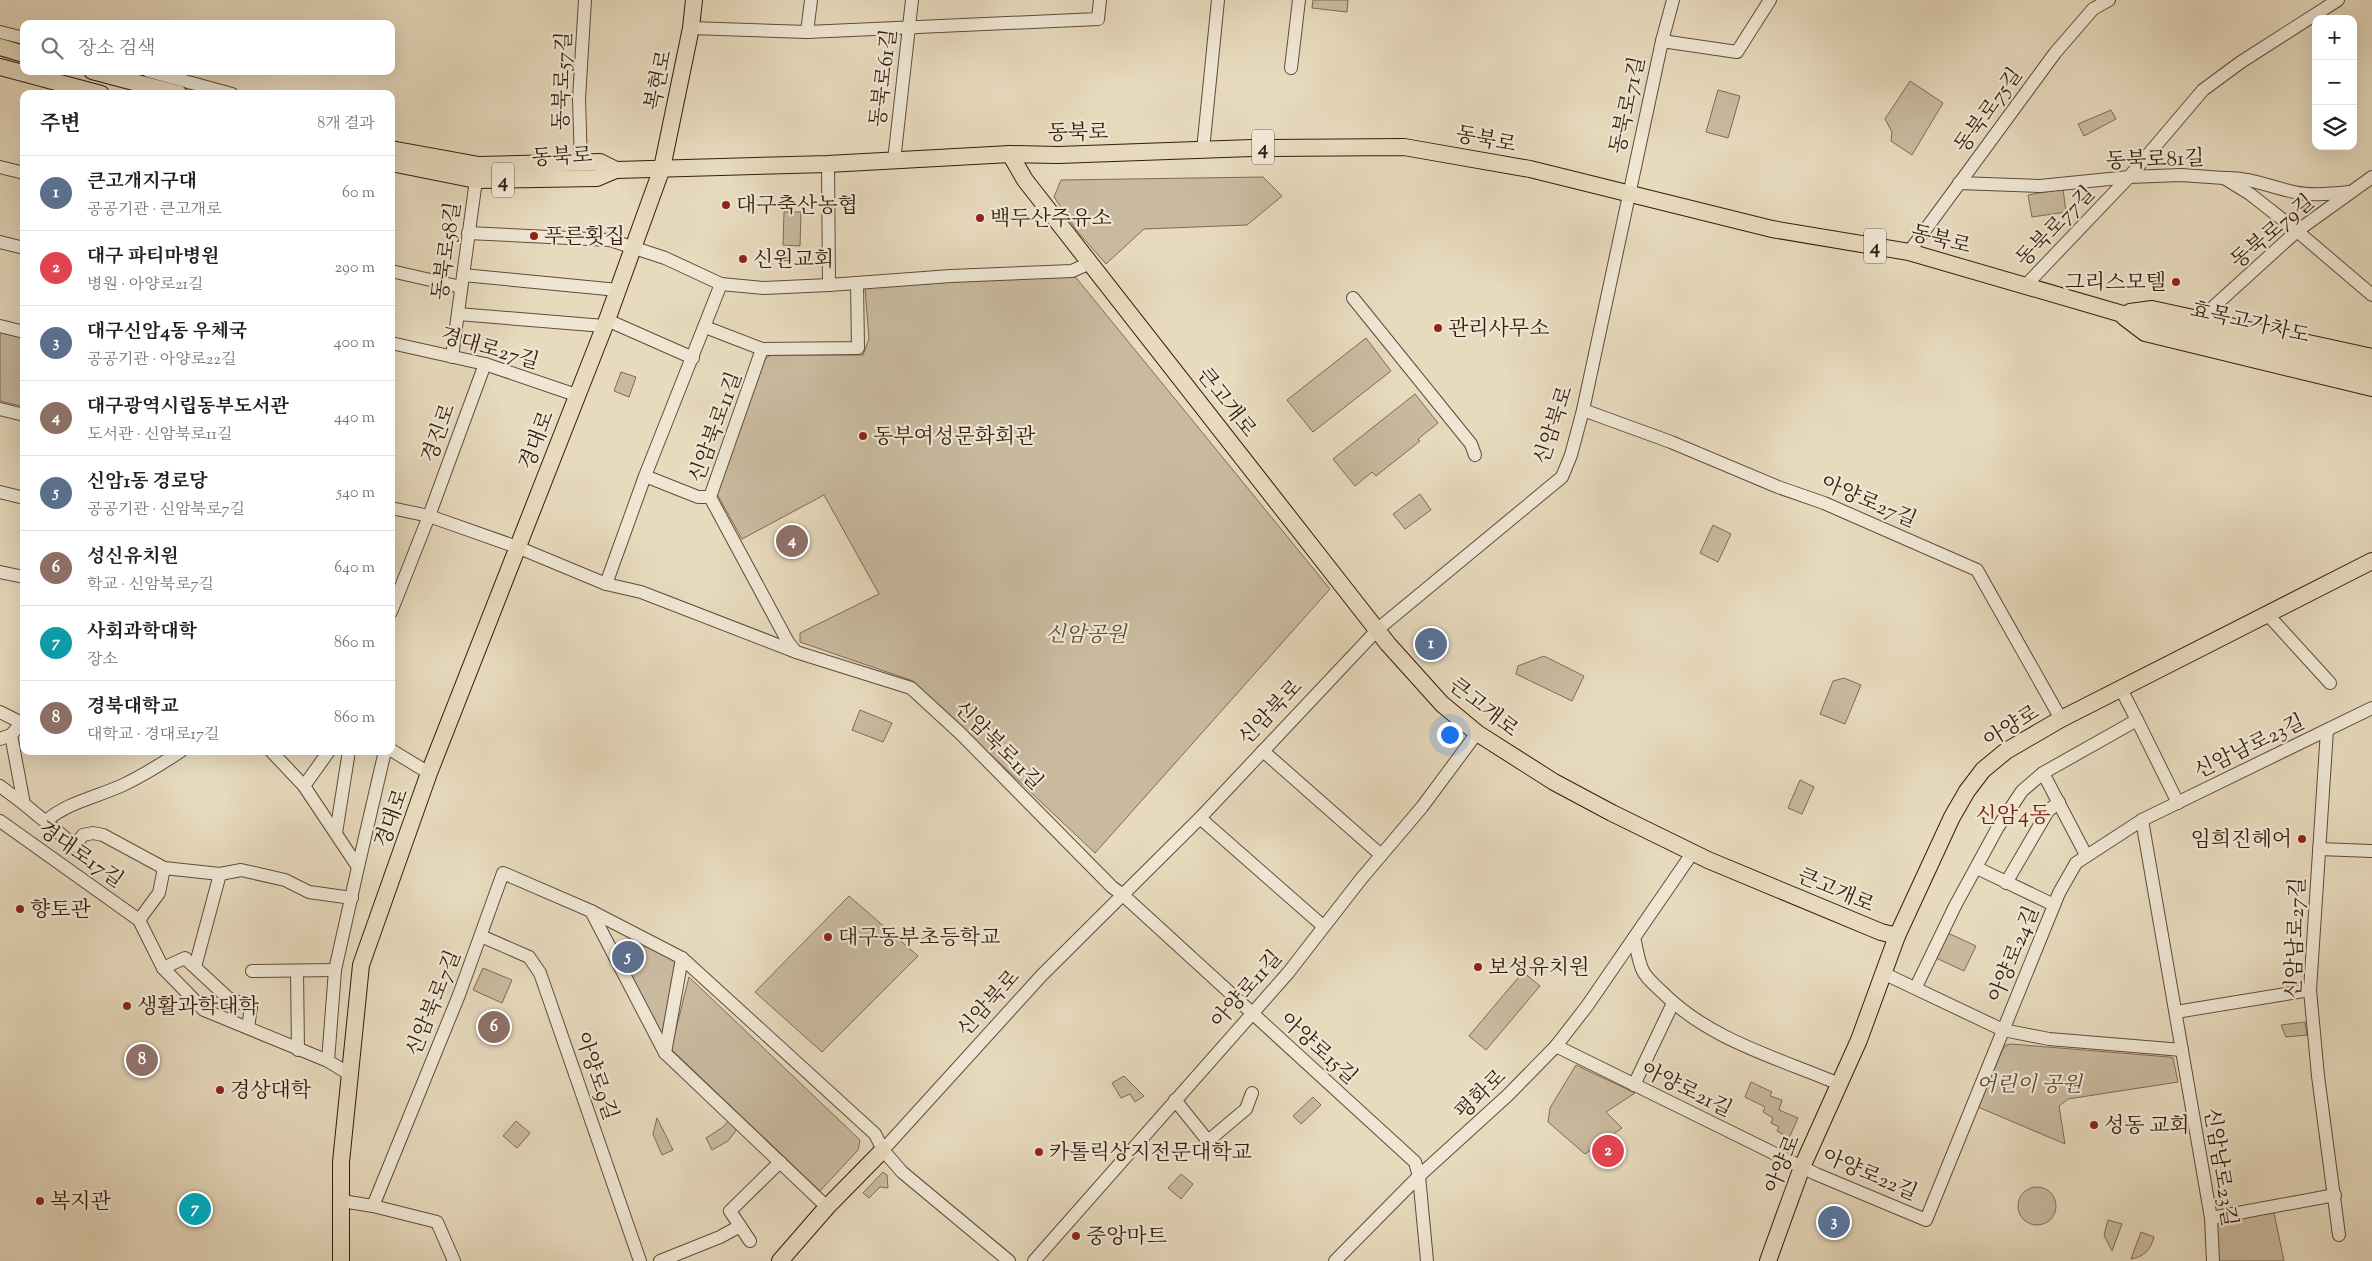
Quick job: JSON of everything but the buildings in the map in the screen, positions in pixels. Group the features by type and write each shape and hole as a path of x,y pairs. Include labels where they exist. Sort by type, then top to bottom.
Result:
{"main road":[{"name":"복현로","path":"662,168 691,28 694,0"},
{"path":"0,47 20,53"},
{"path":"0,67 20,72"},
{"path":"30,75 86,90"},
{"path":"107,75 164,90"},
{"name":"동북로","path":"395,164 476,180 597,178 616,170 828,164 1010,154 1058,155 1348,145 1404,147 1445,152 1530,169 1628,195 1772,229 1909,252 2118,313"},
{"name":"동북로","path":"395,149 479,165 581,164 600,162 616,170"},
{"name":"큰고개로","path":"1010,154 1024,180 1378,629 1418,679 1442,704 1477,733 1558,784 1612,813 1693,852 1872,928 1897,936"},
{"name":"경대로","path":"341,1261 341,1162 361,964 430,773 618,290 662,168"},
{"path":"2118,313 2152,309 2372,357"},
{"path":"2118,313 2146,333 2372,388"},
{"name":"효목고가차도","path":"2118,313 2372,373"},
{"name":"아양로","path":"1768,1261 1802,1167 1840,1084 1884,974 1897,936 1952,817 1982,770 1997,758 2061,719 2268,615 2372,560"},
{"name":"신암북로","path":"780,1261 827,1207 883,1150"}],"street":[{"name":"동북로57길","path":"581,164 578,99 585,0"},
{"path":"807,32 810,0"},
{"name":"동북로61길","path":"894,161 912,0"},
{"path":"691,28 807,32 1098,19 1100,0"},
{"path":"1203,150 1218,0"},
{"path":"1291,68 1299,0"},
{"path":"1662,41 1673,0"},
{"name":"동북로71길","path":"1628,195 1662,41 1737,52 1770,0"},
{"name":"동북로75길","path":"1909,252 2055,54 2093,8 2109,0"},
{"name":"동북로77길","path":"2026,285 2130,177 2202,90 2241,62 2338,0"},
{"path":"0,32 20,37"},
{"path":"163,75 217,90"},
{"path":"828,164 829,286"},
{"path":"0,167 20,172"},
{"name":"동북로81길","path":"1959,183 2040,186 2130,177 2188,175 2224,178 2250,194 2372,294"},
{"path":"2224,178 2242,177 2296,193 2334,194 2352,191"},
{"name":"동북로79길","path":"2200,319 2297,231 2372,177"},
{"name":"동북로58길","path":"452,357 476,180"},
{"name":"신암북로","path":"883,1150 1042,975 1200,818 1378,629 1562,477 1571,454 1583,410 1625,222 1628,195"},
{"path":"468,233 610,240 665,258 721,284 764,288 829,286 951,276 1072,271 1090,263"},
{"path":"0,242 20,247"},
{"path":"395,273 461,284 618,290"},
{"path":"705,327 762,349 858,348 858,283"},
{"path":"395,343 448,353 461,284"},
{"name":"신암북로11길","path":"606,584 645,476 721,284"},
{"path":"1353,298 1471,444 1475,455"},
{"path":"458,314 605,323 693,358"},
{"path":"0,326 20,331"},
{"name":"경대로27길","path":"395,343 485,364 576,395"},
{"name":"신암북로11길","path":"762,349 710,497 788,642 796,652"},
{"name":"경진로","path":"395,602 485,364"},
{"path":"0,409 20,414"},
{"name":"아양로27길","path":"1583,410 1671,442 1778,487 1824,502 1977,570 2061,719"},
{"path":"645,476 698,497 710,497"},
{"path":"0,492 20,497"},
{"path":"395,509 429,516 517,547"},
{"name":"신암북로11길","path":"517,547 606,584 641,592 796,652 911,688 961,734 1112,887 1123,895"},
{"path":"0,572 20,576"},
{"path":"2268,615 2330,683"},
{"path":"2121,689 2178,803"},
{"name":"신암남로23길","path":"2059,892 2076,863 2142,820 2372,708"},
{"path":"0,712 20,720"},
{"path":"1916,987 1955,906 1998,827 2022,791 2043,773 2136,720"},
{"path":"20,724 5,737 24,804"},
{"path":"2319,849 2327,730"},
{"name":"아양로11길","path":"1034,1261 1175,1100 1253,1015 1288,973 1323,926 1422,807 1477,733"},
{"path":"1262,751 1381,855"},
{"path":"395,752 430,773"},
{"path":"46,821 75,803 123,785 154,769 175,755"},
{"path":"275,755 304,786 358,867"},
{"path":"304,786 326,755"},
{"path":"336,833 348,755"},
{"path":"328,1060 328,1035 335,970 384,755"},
{"path":"2043,773 2086,855"},
{"path":"0,786 46,821 74,846"},
{"path":"2006,883 2048,811 2059,802"},
{"path":"1200,818 1323,926"},
{"name":"신암남로23길","path":"2142,820 2211,1218 2213,1261"},
{"name":"경대로17길","path":"0,821 139,920 163,968 204,1010 298,1050 328,1060 351,1074"},
{"path":"64,867 74,846 83,835 93,833 103,835 164,868 220,874 241,870 286,880 309,892 352,898"},
{"name":"신암남로27길","path":"2338,1235 2335,1195 2319,1081 2310,990 2319,849 2372,851"},
{"name":"평화로","path":"1335,1261 1419,1176 1470,1132 1556,1046 1582,1013 1693,852"},
{"path":"139,920 159,893 164,868"},
{"path":"1977,868 2054,905"},
{"name":"신암북로7길","path":"373,1206 459,995 503,873 591,911 682,958 875,1134 883,1150"},
{"path":"195,967 220,874"},
{"name":"아양로24길","path":"1959,1140 2059,892"},
{"name":"아양로15길","path":"1123,895 1415,1162 1419,1176 1427,1261"},
{"path":"591,911 665,1054 827,1207"},
{"name":"아양로9길","path":"481,936 529,957 540,973 640,1261"},
{"path":"1634,938 1643,971 1673,1003 1703,1026 1735,1042 1840,1084"},
{"path":"163,968 185,958 228,998 251,1007 248,1028"},
{"path":"665,1054 682,958"},
{"path":"252,972 335,970"},
{"path":"297,971 298,1050"},
{"name":"아양로24길","path":"1884,974 1916,987 2003,1030 2049,1039 2182,1050"},
{"path":"2176,1012 2310,990"},
{"path":"1634,1085 1673,1003"},
{"name":"아양로21길","path":"1556,1046 1802,1167"},
{"path":"1175,1100 1208,1140 1246,1109 1252,1093"},
{"name":"아양로22길","path":"1802,1167 1926,1220 1959,1140"},
{"path":"883,1150 902,1172 1009,1261"},
{"path":"750,1241 730,1211 780,1162"},
{"path":"2211,1218 2335,1195"},
{"path":"342,1201 373,1206 436,1222 454,1261"},
{"path":"660,1261 720,1238 740,1226"}],"green space":[{"path":"1313,0 1348,0 1347,12 1312,8"},
{"path":"1910,81 1943,103 1912,155 1891,141 1892,132 1885,119"},
{"path":"1718,90 1740,96 1728,138 1706,132"},
{"path":"2111,110 2116,119 2084,136 2078,124"},
{"path":"1263,177 1282,196 1247,225 1144,229 1106,264 1077,231 1054,197 1061,180"},
{"path":"2063,189 2066,212 2032,217 2028,195"},
{"path":"784,212 801,212 800,246 783,245"},
{"name":"신암공원","path":"1073,274 1330,589 1095,853 913,681 800,642 800,633 879,594 824,495 742,539 717,494 763,361 770,355 863,355 869,339 865,288"},
{"path":"0,325 20,330 20,406 0,401"},
{"path":"1366,338 1391,371 1313,432 1287,400"},
{"path":"621,372 636,377 629,397 614,391"},
{"path":"1415,394 1438,423 1418,439 1420,441 1376,476 1372,472 1355,486 1333,459"},
{"path":"1420,494 1431,510 1405,529 1393,514"},
{"path":"1713,525 1731,534 1718,562 1700,553"},
{"path":"1544,656 1584,676 1572,701 1516,674 1518,666"},
{"path":"1844,678 1861,685 1845,724 1820,714 1833,681"},
{"path":"860,710 892,723 883,742 852,730"},
{"path":"1800,780 1814,787 1802,814 1788,808"},
{"path":"849,896 918,956 822,1052 755,992"},
{"path":"1948,933 1976,946 1964,971 1936,958"},
{"path":"645,945 678,961 662,1034 630,974"},
{"path":"483,968 512,980 502,1003 473,990"},
{"path":"1523,972 1540,986 1486,1050 1469,1036"},
{"path":"689,977 860,1140 858,1150 820,1191 671,1049"},
{"path":"2305,1022 2307,1035 2286,1037 2281,1025"},
{"name":"어린이 공원","path":"2006,1045 2169,1057 2173,1058 2178,1082 2068,1099 2059,1106 2065,1144 1978,1107 2003,1049"},
{"path":"1576,1065 1635,1093 1606,1112 1622,1128 1585,1154 1548,1122 1550,1108"},
{"path":"1124,1076 1144,1096 1135,1102 1130,1094 1121,1098 1112,1083"},
{"path":"1751,1082 1772,1092 1770,1096 1782,1100 1779,1110 1798,1118 1789,1138 1777,1131 1779,1127 1771,1123 1773,1118 1763,1112 1765,1107 1745,1097"},
{"path":"1313,1097 1321,1105 1301,1124 1293,1116"},
{"path":"657,1118 673,1150 662,1155 653,1134"},
{"path":"516,1121 530,1133 517,1148 503,1136"},
{"path":"728,1121 737,1129 728,1141 712,1150 706,1138 723,1127"},
{"path":"883,1172 887,1175 888,1188 880,1187 869,1198 863,1193"},
{"path":"1181,1174 1193,1184 1181,1199 1168,1188"},
{"path":"2037,1187 2051,1192 2056,1206 2051,1220 2037,1225 2023,1220 2018,1206 2023,1192"},
{"path":"2273,1208 2284,1261 2215,1261 2214,1219"},
{"path":"2108,1220 2122,1224 2112,1251 2104,1235"},
{"path":"2141,1232 2154,1237 2153,1241 2149,1249 2143,1254 2131,1259"}],"place":[{"name":"대구축산농협","path":"726,205"},
{"name":"백두산주유소","path":"980,218"},
{"name":"푸른횟집","path":"534,236"},
{"name":"신원교회","path":"743,259"},
{"name":"그리스모텔","path":"2176,282"},
{"name":"관리사무소","path":"1438,328"},
{"name":"동부여성문화회관","path":"863,436"},
{"name":"대구광역시립동부도서관","path":"792,541"},
{"name":"큰고개지구대","path":"1431,644"},
{"name":"임희진헤어","path":"2302,839"},
{"name":"향토관","path":"20,909"},
{"name":"대구동부초등학교","path":"828,937"},
{"name":"신암1동 경로당","path":"628,957"},
{"name":"보성유치원","path":"1478,967"},
{"name":"생활과학대학","path":"127,1006"},
{"name":"성신유치원","path":"494,1027"},
{"name":"경북대학교","path":"142,1060"},
{"name":"경상대학","path":"220,1090"},
{"name":"성동 교회","path":"2094,1125"},
{"name":"대구 파티마병원","path":"1608,1151"},
{"name":"카톨릭상지전문대학교","path":"1039,1152"},
{"name":"복지관","path":"40,1201"},
{"name":"사회과학대학","path":"195,1209"},
{"name":"대구신암4동 우체국","path":"1834,1222"},
{"name":"중앙마트","path":"1076,1236"}],"district":[{"name":"신암4동","path":"2013,814"}]}
